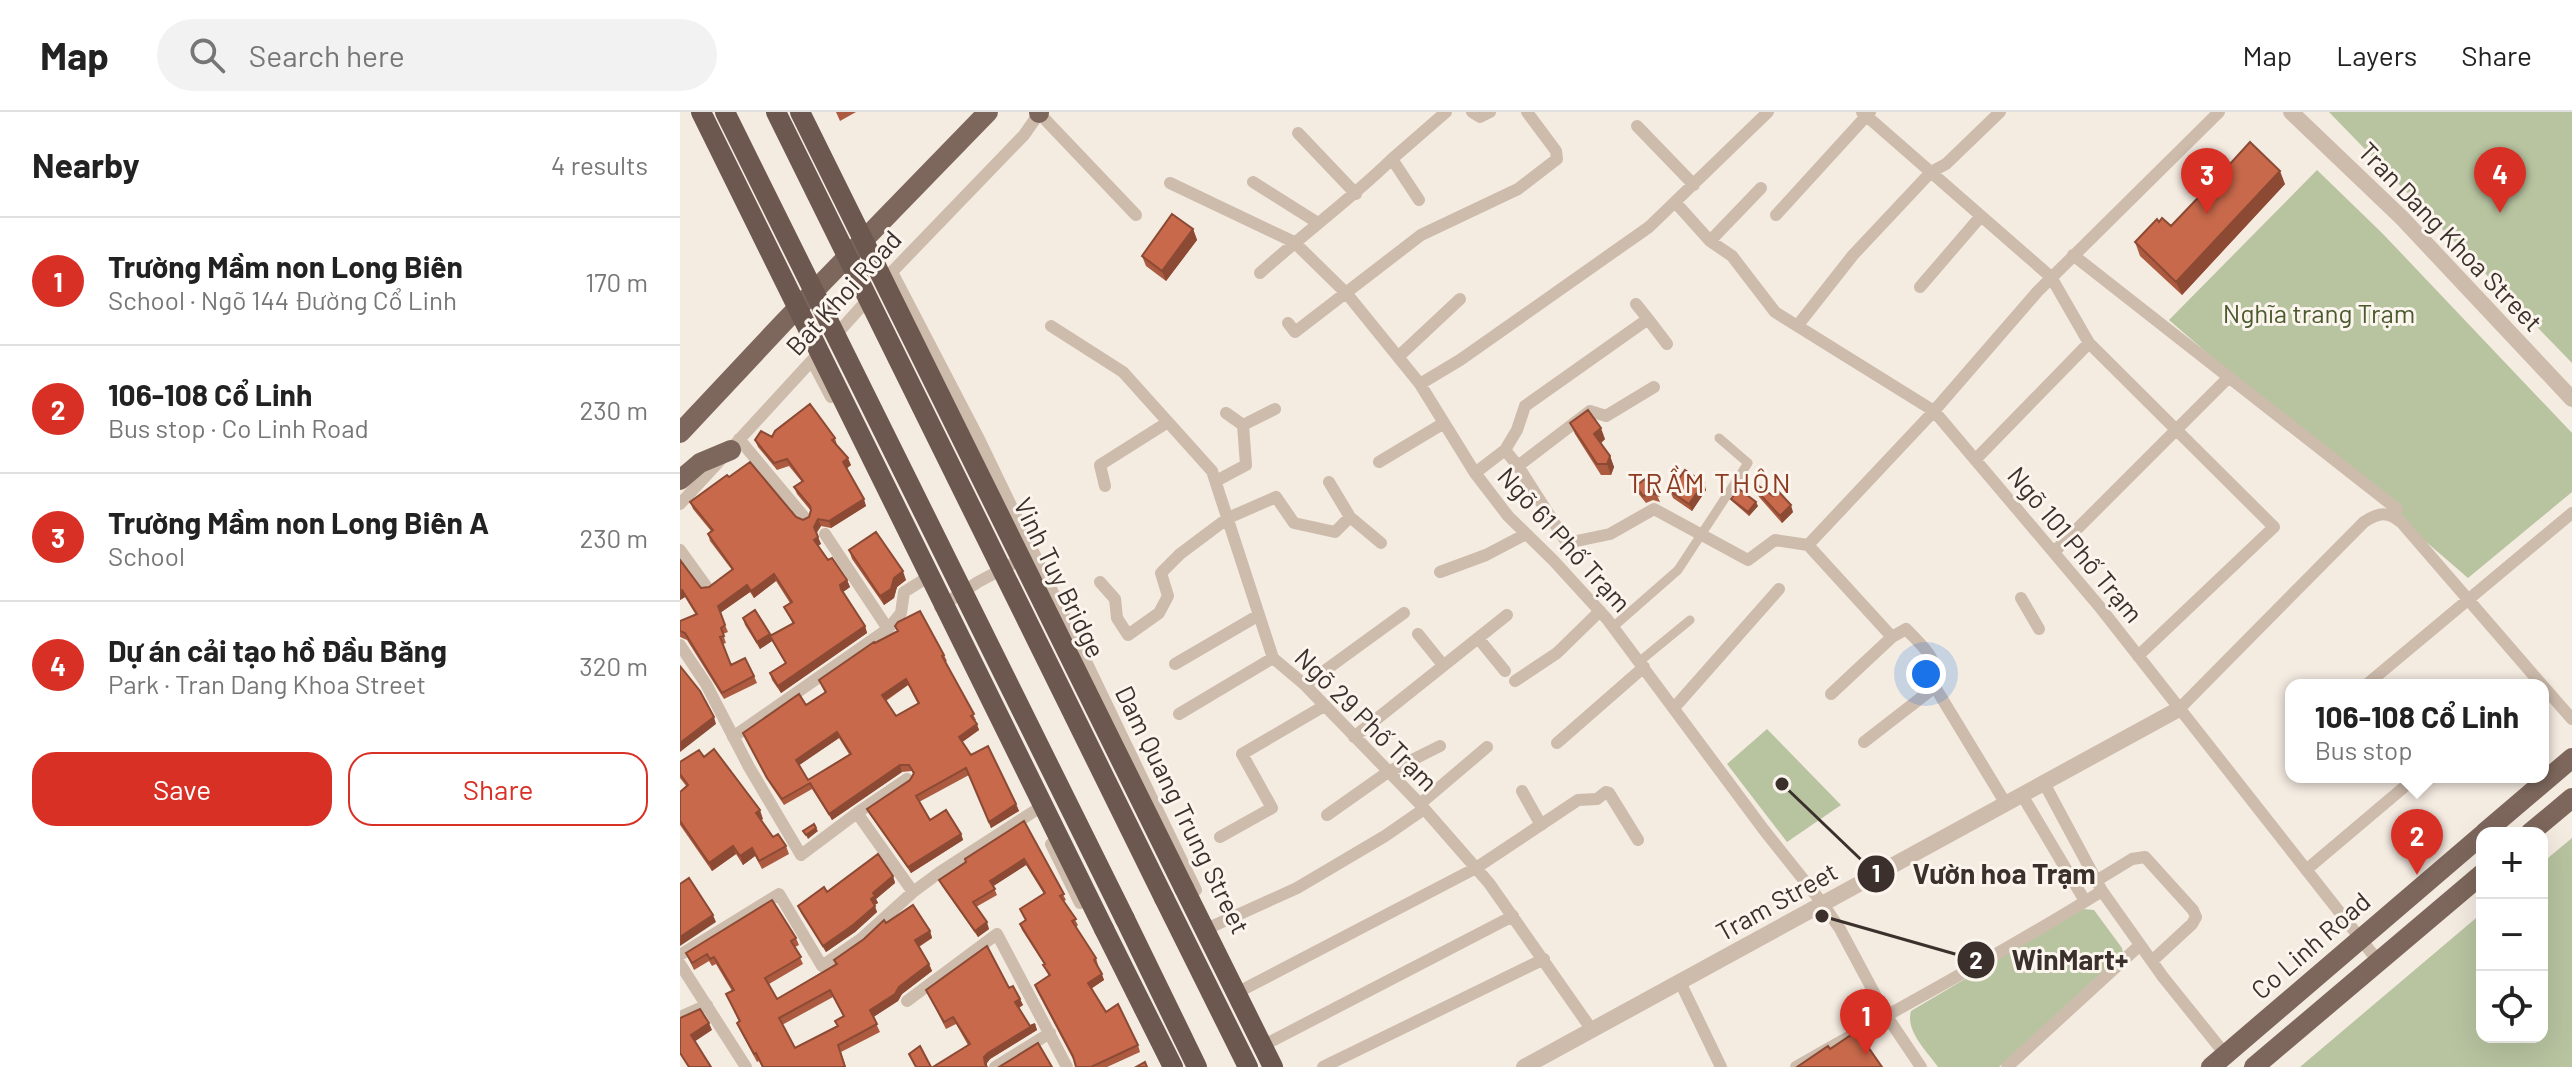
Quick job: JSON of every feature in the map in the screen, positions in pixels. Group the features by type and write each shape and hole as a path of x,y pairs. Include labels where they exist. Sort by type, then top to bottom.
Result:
{"highway":[{"path":"701,112 1173,1067"},
{"path":"725,112 1197,1067"},
{"name":"Vinh Tuy Bridge","path":"776,112 1247,1066"},
{"name":"Vinh Tuy Bridge","path":"800,112 1184,888 1270,1054"}],"main road":[{"path":"680,433 988,112"},
{"path":"680,480 700,463 735,444"},
{"name":"Co Linh Road","path":"2549,778 2572,758"},
{"name":"Co Linh Road","path":"2491,827 2543,783"},
{"path":"2537,827 2572,798"},
{"name":"Co Linh Road","path":"2218,1061 2476,840"},
{"path":"2254,1067 2476,879"}],"street":[{"path":"1039,112 1136,215"},
{"name":"Bat Khoi Road","path":"680,504 892,272 1024,135 1039,112"},
{"path":"1260,273 1356,194 1446,112"},
{"path":"1472,112 1480,117 1490,112"},
{"path":"1288,323 1295,332 1421,235 1518,189 1557,159 1556,151 1527,112"},
{"path":"1420,384 1460,360 1649,227 1768,112"},
{"path":"1798,325 1853,255 1931,172 1946,164 2000,112"},
{"path":"1808,545 1934,411 2051,277 2219,112"},
{"name":"Tran Dang Khoa Street","path":"2291,112 2402,218 2572,399"},
{"path":"1776,215 1866,113 2051,277 2089,343 2274,527 2138,656"},
{"path":"1637,126 1694,185"},
{"path":"1298,133 1356,194"},
{"path":"1392,159 1419,200"},
{"path":"1253,182 1318,223"},
{"name":"Ngõ 61 Phố Trạm","path":"1170,183 1294,242 1347,294 1420,384 1475,473 1526,534 1613,627 1823,904 1840,929 1886,1015 1921,1067"},
{"path":"1710,241 1761,188"},
{"name":"Ngõ 101 Phố Trạm","path":"1675,202 1710,241 1732,256 1775,312 1934,411 2138,656 2378,961"},
{"path":"1920,287 1981,216"},
{"path":"2073,255 2397,509"},
{"name":"Dam Quang Trung Street","path":"892,272 979,439 1244,989 1270,1054 1283,1067"},
{"path":"1398,357 1460,299"},
{"path":"1636,304 1667,344"},
{"path":"1475,473 1505,450 1517,430 1525,406 1648,319"},
{"name":"Ngõ 29 Phố Trạm","path":"1051,326 1123,372 1212,471 1273,658 1305,685 1422,806 1476,868 1592,1030"},
{"path":"1975,460 2089,343"},
{"path":"812,361 940,607 1063,869 1164,1067"},
{"path":"2054,552 2229,377"},
{"path":"1518,466 1590,411 1606,416 1654,387"},
{"path":"1243,425 1275,409"},
{"path":"1226,413 1243,425"},
{"path":"1105,486 1100,465 1168,422"},
{"path":"1379,462 1444,423"},
{"path":"1216,481 1246,465 1243,425"},
{"path":"1613,627 1678,570 1748,463 1719,438"},
{"path":"735,444 805,518"},
{"path":"1505,450 1567,543 1610,534 1654,509 1748,560 1775,540 1808,545 1892,637"},
{"path":"1329,482 1350,517 1381,543"},
{"path":"1100,582 1115,599 1117,618 1128,635 1159,613 1168,596 1161,573 1180,554 1228,518 1276,497 1294,523 1335,532 1350,517"},
{"path":"2179,709 2364,522 2386,513 2402,523 2534,679"},
{"path":"2373,679 2572,513"},
{"path":"825,534 888,629"},
{"path":"1440,572 1486,555 1526,534"},
{"path":"680,550 706,586"},
{"path":"940,607 1032,553"},
{"path":"733,737 888,629 901,613 904,592 925,579"},
{"path":"1674,708 1779,589"},
{"path":"2021,598 2039,629"},
{"path":"1515,681 1557,653 1600,611"},
{"path":"1305,685 1404,613"},
{"path":"1175,664 1259,615"},
{"path":"1354,737 1507,615"},
{"path":"1557,743 1690,620"},
{"path":"1831,694 1892,637 1906,629 1928,652 1938,669 1935,687 2006,804"},
{"path":"1418,634 1443,665"},
{"path":"1478,638 1505,671"},
{"path":"680,645 706,684 801,855 907,779"},
{"path":"1179,714 1273,658"},
{"path":"1864,742 1935,687"},
{"path":"2549,695 2572,719"},
{"path":"1220,837 1272,808 1242,754 1324,706"},
{"name":"Tram Street","path":"1524,1067 2179,709"},
{"path":"1327,815 1388,772 1440,746"},
{"path":"1213,926 1297,888 1385,836 1487,747"},
{"path":"2044,783 2099,886 2218,1061"},
{"path":"2306,870 2409,783"},
{"path":"1522,791 1541,825"},
{"path":"1244,989 1476,868 1578,800 1597,799 1609,793 1638,840"},
{"path":"2022,795 2085,901"},
{"path":"680,955 779,894 822,966 861,939 913,892 1036,810"},
{"path":"857,813 913,892"},
{"path":"1796,1067 1921,998 2085,901 2132,859 2145,857 2196,917 2152,961"},
{"path":"1270,1054 1513,916"},
{"path":"907,1001 997,934 1067,1067"},
{"path":"2007,1067 2140,945"},
{"path":"1323,1067 1544,959"},
{"path":"680,964 746,1067"},
{"path":"1680,982 1721,1067"},
{"path":"680,1017 707,1005"},
{"path":"995,1067 1050,1033"}],"green space":[{"path":"2329,112 2572,112 2572,363"},
{"name":"Nghĩa trang Trạm","path":"2317,170 2383,234 2572,433 2572,492 2468,578 2169,320"},
{"path":"1767,729 1841,805 1787,842 1727,764"},
{"path":"2572,838 2572,1067 2300,1067 2476,918 2476,1043 2548,1043 2548,858"},
{"path":"2083,909 2094,910 2123,953 1999,1067 1938,1067 1914,1033 1911,1011"}],"building":[{"path":"2250,142 2280,171 2176,282 2135,242 2157,219 2159,222 2162,218 2171,226 2214,181 2208,175 2220,163 2224,166 2228,162 2230,164"},
{"path":"1172,214 1193,229 1162,271 1142,256"},
{"path":"810,404 835,438 832,440 848,458 843,462 864,499 829,521 818,519 814,527 818,537 814,540 828,560 832,558 847,580 840,585 841,589 865,626 778,686 770,673 786,663 770,636 794,623 784,607 792,602 774,574 751,591 747,585 718,606 725,625 721,628 724,636 720,637 731,665 745,658 754,676 722,693 685,633 680,631 680,621 697,614 682,590 680,592 680,560 701,588 709,587 733,569 708,534 713,530 690,502 750,462 796,517 803,520 809,517 810,506 794,487 803,481 787,459 774,463 755,440 761,431 772,437 775,431"},
{"path":"1588,410 1601,428 1594,434 1610,456 1607,464 1597,464 1570,423"},
{"path":"1685,470 1704,483 1689,504 1670,491"},
{"path":"1645,479 1657,495 1651,493 1643,496 1636,486"},
{"path":"1759,486 1773,496 1778,491 1791,505 1780,516 1756,490"},
{"path":"1739,489 1756,502 1748,512 1731,499"},
{"path":"876,532 903,571 894,578 891,589 880,596 849,550"},
{"path":"755,610 770,634 757,642 743,618"},
{"path":"920,611 974,714 971,716 977,724 959,737 971,755 988,746 1016,804 989,822 966,768 916,796 930,820 946,810 961,834 908,867 867,809 910,780 914,773 909,765 900,765 829,814 810,783 782,799 743,733 799,694 806,705 826,692 819,680 874,642 898,631 895,626","holes":["906,679 919,703 896,716 882,695","837,732 851,754 808,780 796,760"]},
{"path":"680,666 700,691 714,717 680,743"},
{"path":"714,749 760,810 756,813 773,837 778,834 786,846 759,861 752,848 740,856 733,846 709,863 680,821 680,792 688,785 680,774 680,762 699,750 704,757"},
{"path":"1024,821 1064,894 1060,896 1076,919 1072,921 1096,958 1094,960 1102,974 1088,983 1106,1012 1118,1004 1138,1045 1091,1067 1076,1067 1035,985 1050,975 1020,924 1026,920 1020,909 1045,893 1024,859 990,881 995,889 973,902 987,922 975,931 939,880 966,862 965,859"},
{"path":"814,824 816,828 806,835 803,831"},
{"path":"878,854 893,876 873,893 875,896 871,899 875,906 823,946 798,906 824,887 827,892"},
{"path":"689,878 713,915 680,937 680,884"},
{"path":"772,900 796,938 791,941 801,957 765,978 777,999 837,964 834,960 884,920 886,923 913,905 930,931 915,940 929,964 899,987 895,994 870,1010 877,1024 838,1045 845,1067 763,1067 737,1023 740,1021 726,994 734,990 714,957 710,959 707,954 692,963 686,953","holes":["830,990 844,1016 835,1021 838,1026 795,1048 779,1018"]},
{"path":"987,946 1009,988 1013,986 1020,999 1015,1002 1030,1026 1035,1024 988,1053 984,1057 987,1067 933,1067 970,1044 953,1017 944,1022 926,990"},
{"path":"700,1009 709,1023 691,1035 711,1067 689,1067 680,1053 680,1018"},
{"path":"1857,1031 1882,1067 1797,1067 1828,1046 1830,1049"},
{"path":"1038,1043 1052,1067 999,1067"},
{"path":"920,1046 931,1067 916,1067 909,1054"}],"place":[{"name":"Dự án cải tạo hồ Đầu Băng","path":"2500,213"},
{"name":"Trường Mầm non Long Biên A","path":"2207,214"},
{"name":"Vườn hoa Trạm","path":"1782,784"},
{"name":"106-108 Cổ Linh","path":"2417,875"},
{"name":"WinMart+","path":"1822,916"},
{"name":"Trường Mầm non Long Biên","path":"1866,1055"}],"district":[{"name":"TRẦM THÔN","path":"1710,483"}]}
